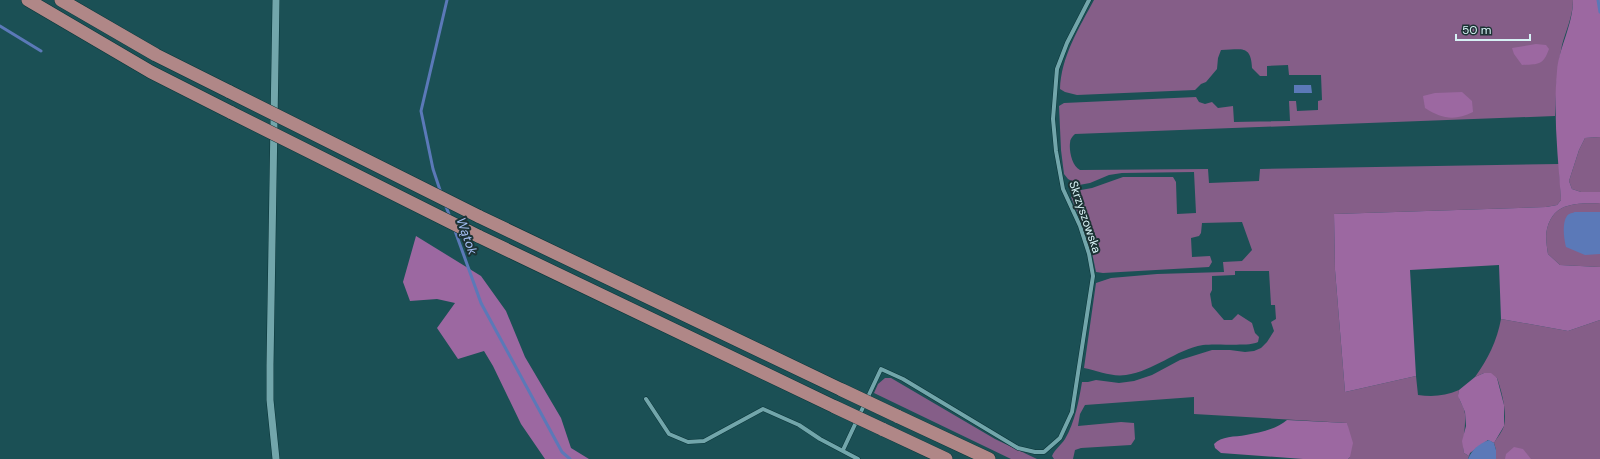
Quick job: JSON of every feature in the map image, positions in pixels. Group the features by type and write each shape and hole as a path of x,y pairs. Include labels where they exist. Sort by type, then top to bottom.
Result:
{"main road":[{"path":"28,0 151,72 232,113 478,236 946,459"},
{"path":"60,0 156,55 478,216 989,459"}],"street":[{"path":"276,0 270,400 276,459"},
{"name":"Skrzyszowska","path":"843,450 881,369 903,379 1018,448 1034,452 1044,452 1060,438 1072,412 1093,276 1089,254 1080,226 1063,189 1056,151 1053,119 1057,69 1067,42 1090,0"},
{"path":"646,398 668,434 688,442 704,441 763,409 799,425 820,439 858,459"}],"shaded area":[{"path":"1094,0 1573,0 1571,17 1560,54 1555,116 1075,134 1070,140 1072,158 1077,168 1080,170 1208,169 1209,183 1259,181 1260,169 1559,164 1561,200 1557,205 1546,207 1334,214 1335,270 1345,392 1416,376 1418,395 1439,396 1459,390 1459,397 1465,414 1463,443 1464,453 1469,456 1468,459 1348,459 1350,457 1347,423 1194,414 1194,397 1085,405 1080,414 1078,426 1121,422 1134,423 1135,439 1131,445 1081,448 1075,450 1073,459 1054,459 1052,456 1065,439 1074,418 1082,382 1096,380 1119,383 1134,381 1152,375 1180,360 1212,350 1245,352 1254,351 1261,348 1267,342 1274,331 1271,322 1276,319 1275,305 1271,305 1269,271 1235,271 1235,275 1212,276 1212,290 1210,294 1212,306 1224,320 1232,320 1238,314 1252,323 1255,333 1259,337 1258,342 1248,344 1203,345 1183,351 1136,373 1126,375 1110,374 1084,368 1096,283 1111,278 1157,274 1224,272 1223,262 1242,261 1252,250 1242,222 1202,223 1201,233 1199,236 1191,238 1192,257 1210,256 1212,262 1209,267 1103,273 1096,272 1090,243 1071,197 1081,190 1092,188 1123,177 1173,177 1176,182 1177,214 1196,213 1194,172 1122,173 1109,175 1090,183 1079,185 1068,179 1064,174 1061,150 1059,106 1064,103 1196,97 1199,102 1205,104 1212,102 1218,108 1233,106 1234,122 1290,121 1289,101 1296,101 1297,111 1318,110 1318,101 1322,100 1321,75 1289,75 1288,65 1267,66 1267,76 1260,76 1252,68 1250,55 1244,50 1239,49 1221,50 1218,58 1217,69 1206,82 1201,84 1195,90 1077,95 1065,92 1060,89 1061,77 1067,54 1082,21"},
{"path":"1573,0 1600,0 1600,137 1585,138 1579,150 1569,181 1572,189 1581,192 1600,192 1600,203 1575,204 1555,213 1550,220 1546,232 1546,242 1548,254 1560,265 1600,267 1600,320 1568,331 1501,319 1499,265 1410,270 1416,376 1345,392 1335,270 1334,214 1546,207 1557,205 1561,200 1557,152 1557,71 1560,53 1571,18"},
{"path":"1536,44 1546,45 1549,49 1547,55 1539,63 1522,65 1514,54 1512,48"},
{"path":"1462,92 1472,101 1473,112 1460,117 1449,118 1437,115 1425,108 1423,96 1435,93"},
{"path":"1600,137 1600,192 1581,192 1572,189 1569,181 1579,150 1585,138"},
{"path":"1600,203 1600,267 1560,265 1548,254 1546,235 1550,220 1555,213 1568,206 1575,204"},
{"path":"416,236 481,276 506,311 525,357 561,418 571,448 589,459 545,459 521,424 493,366 484,351 458,359 437,328 455,303 437,299 410,301 403,282"},
{"path":"1501,319 1568,331 1600,320 1600,459 1496,459 1494,443 1501,433 1505,420 1504,402 1501,389 1497,378 1484,373 1475,377 1491,350"},
{"path":"1484,373 1491,373 1497,378 1504,405 1504,426 1494,443 1488,440 1470,453 1469,456 1464,453 1462,441 1466,426 1465,412 1458,396 1459,390 1475,377"},
{"path":"885,378 891,378 995,439 1037,459 1011,459 874,393 878,384"},
{"path":"1287,420 1347,423 1353,443 1350,457 1348,459 1303,459 1221,453 1215,448 1214,444 1217,441 1228,437 1268,430"},
{"path":"1514,447 1523,449 1531,459 1505,459 1506,454"}],"water":[{"path":"1294,85 1311,85 1312,93 1294,93"},
{"path":"1575,212 1600,212 1600,254 1585,255 1566,247 1564,239 1564,225 1566,217"},
{"path":"1489,440 1494,443 1496,459 1468,459 1476,447"}],"waterway":[{"name":"Wątok","path":"441,193 433,169 421,111 447,0"},
{"path":"1598,0 1600,12"},
{"path":"0,26 41,51"},
{"name":"Wątok","path":"445,204 450,217"},
{"name":"Wątok","path":"454,228 481,303 562,452 570,459"}]}
